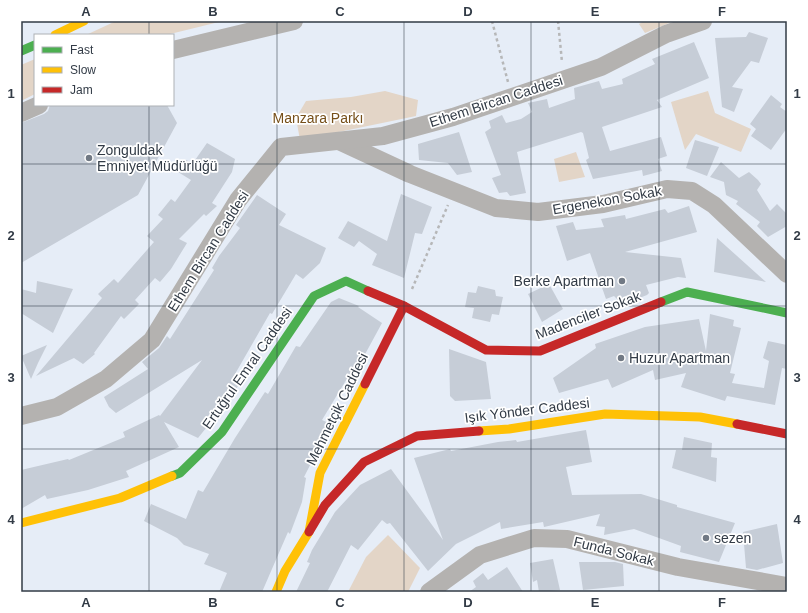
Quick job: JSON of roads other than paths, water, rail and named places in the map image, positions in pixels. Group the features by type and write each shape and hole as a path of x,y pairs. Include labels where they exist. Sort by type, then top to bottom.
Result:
{"main road":[{"path":"57,34 84,21"},
{"path":"21,51 34,45"},
{"name":"Ertuğrul Emral Caddesi","path":"21,523 50,518 120,498 180,473 222,432 314,296 346,281 404,306"},
{"name":"Madenciler Sokak","path":"404,306 486,350 540,351 686,292 787,313"},
{"name":"Mehmetçik Caddesi","path":"276,592 285,571 309,532 320,473 404,306"},
{"name":"Işık Yönder Caddesi","path":"309,532 325,505 364,462 417,436 509,429 605,414 700,417 787,434"}],"street":[{"path":"174,50 294,21"},
{"name":"Ethem Bircan Caddesi","path":"21,416 57,407 106,379 152,340 238,200 281,147 383,136 453,117 601,67 666,34 703,21"},
{"path":"21,113 36,106"},
{"name":"Ergenekon Sokak","path":"338,140 453,192 496,208 538,212 603,204 667,189 692,191 714,205 787,274"},
{"name":"Funda Sokak","path":"429,592 480,555 534,538 567,539 678,567 787,586"}],"place":[{"name":"Zonguldak Emniyet Müdürlüğü","path":"89,158"},
{"name":"Berke Apartman","path":"622,281"},
{"name":"Huzur Apartman","path":"621,358"},
{"name":"sezen","path":"706,538"}],"park label":[{"name":"Manzara Parkı","path":"318,118"}]}
